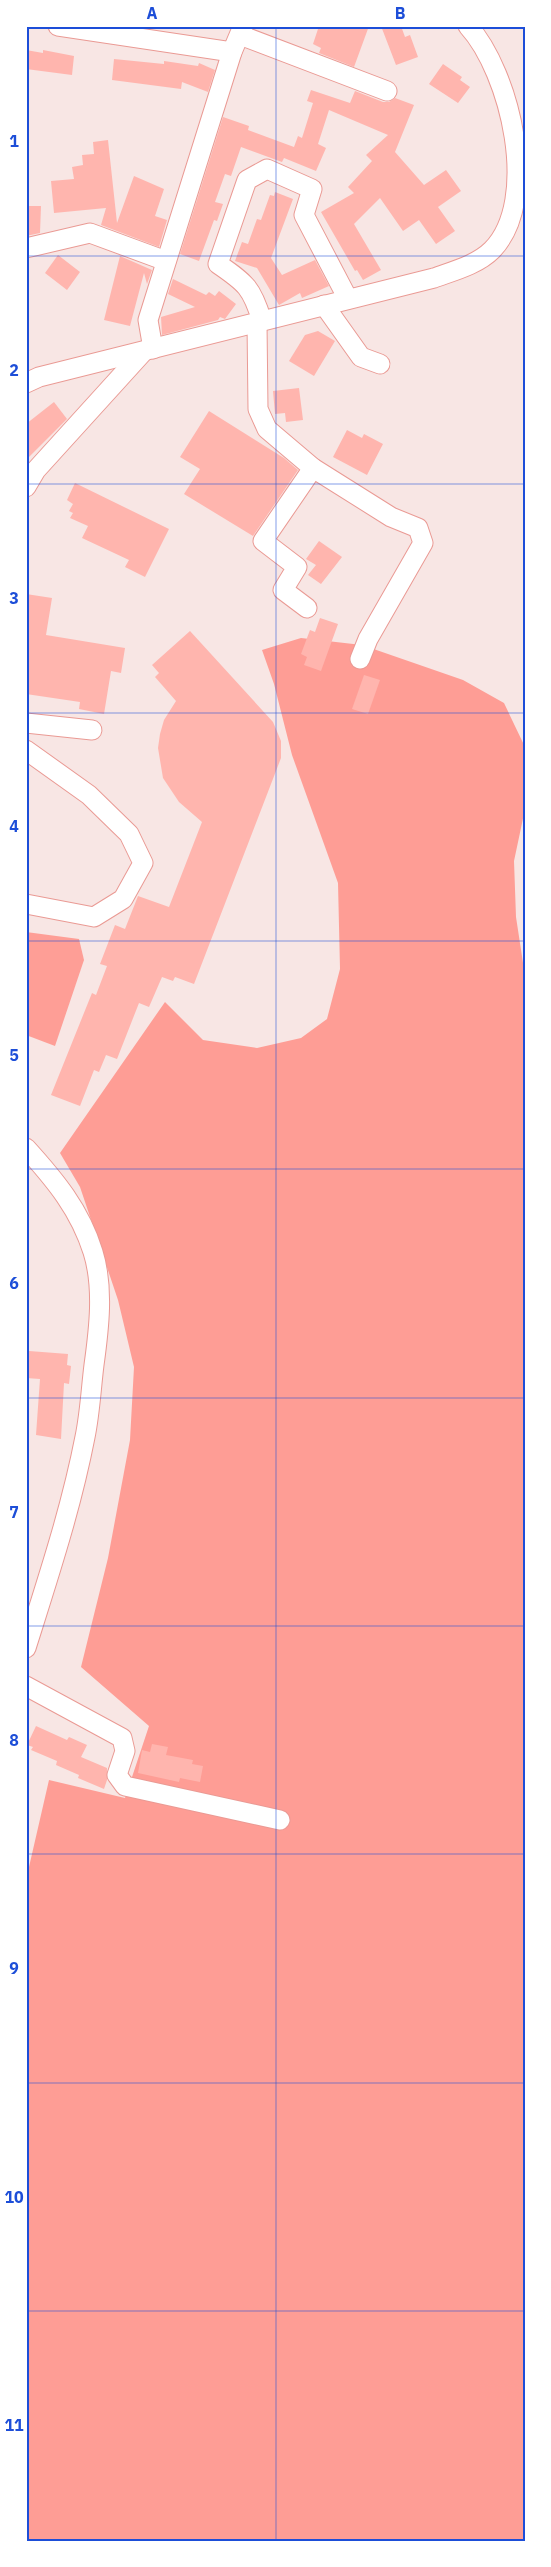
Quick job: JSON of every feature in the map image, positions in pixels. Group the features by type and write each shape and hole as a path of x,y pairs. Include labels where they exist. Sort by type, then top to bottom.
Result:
{"street":[{"path":"58,26 166,34 232,52"},
{"path":"26,383 38,377 434,278 466,267 492,250 508,226 518,191 515,146 506,103 494,66 468,26"},
{"path":"26,487 36,470 148,350 148,320 232,52 241,30 387,91"},
{"path":"348,299 304,215 312,189 267,169 247,180 218,264 241,280 255,296 259,322 258,409 267,429 313,468 391,517 418,528 423,543 368,639 360,659"},
{"path":"26,248 90,233 166,261"},
{"path":"324,305 362,357 380,364"},
{"path":"307,608 283,590 298,566 263,541 313,468"},
{"path":"26,723 92,730"},
{"path":"26,750 89,795 129,834 142,863 123,899 94,917 26,904"},
{"path":"26,1148 57,1182 76,1210 94,1253 100,1299 98,1339 86,1435 65,1523 26,1648"},
{"path":"26,1686 122,1738 125,1751 117,1775 125,1786 280,1820"}],"shaded area":[{"path":"301,638 362,645 463,680 504,703 525,747 525,809 514,861 516,917 525,976 525,2541 26,2541 26,1880 49,1780 125,1798 149,1726 81,1667 108,1558 130,1440 134,1367 118,1300 80,1187 60,1153 165,1002 203,1040 257,1048 301,1038 327,1019 340,969 338,883 292,755 274,684 262,650"},
{"path":"26,932 79,939 84,960 55,1046 26,1035"}],"building":[{"path":"319,26 369,26 354,67 319,53 321,48 313,44"},
{"path":"381,26 401,26 405,37 410,35 418,57 396,65"},
{"path":"26,50 43,53 43,50 74,56 72,75 26,69"},
{"path":"114,59 164,64 164,61 198,66 199,63 215,70 208,92 182,82 181,89 112,80"},
{"path":"443,64 462,77 460,80 470,87 458,103 429,84"},
{"path":"311,90 350,103 355,91 383,102 389,102 395,98 414,105 395,152 424,185 446,170 461,191 438,207 455,231 436,244 419,220 403,231 380,198 354,224 381,270 363,280 357,270 355,271 321,212 354,193 348,187 372,161 366,155 388,135 329,110 318,144 326,148 316,171 284,158 282,162 241,147 231,176 225,174 215,202 223,204 217,221 214,220 199,261 180,254 223,117 249,126 248,130 294,147 298,136 302,138 313,103 307,101"},
{"path":"108,140 117,223 134,176 164,189 155,216 167,220 159,247 101,225 106,208 54,213 51,181 74,179 72,167 83,165 82,155 94,154 93,142"},
{"path":"275,192 293,199 271,258 282,275 315,260 329,286 302,298 300,293 279,305 257,268 235,261 242,242 248,244 257,219 261,220 270,195 274,196"},
{"path":"26,206 41,206 40,233 26,236"},
{"path":"58,255 80,272 67,290 45,273"},
{"path":"120,256 152,270 147,284 144,273 130,326 104,320"},
{"path":"173,279 206,295 209,292 215,296 219,291 236,304 225,319 220,317 218,320 162,335 161,317 195,307 168,294"},
{"path":"318,331 335,341 314,376 289,361 305,335"},
{"path":"299,388 303,420 286,422 285,413 275,414 273,391"},
{"path":"54,402 67,419 26,460 26,424"},
{"path":"209,411 284,458 298,470 253,536 184,494 200,469 180,457"},
{"path":"347,430 362,438 364,434 383,444 367,475 333,457"},
{"path":"75,483 169,529 145,577 125,567 129,560 82,538 88,526 70,518 73,513 69,511 73,504 67,500"},
{"path":"319,541 342,557 321,584 308,575 316,565 306,559"},
{"path":"26,594 52,598 46,635 125,648 121,673 111,671 104,714 79,709 80,702 26,694"},
{"path":"320,618 338,624 321,671 304,665 307,657 301,654 310,630 315,632"},
{"path":"190,631 273,722 281,741 281,758 194,984 175,977 173,981 162,977 149,1007 139,1003 117,1059 106,1055 99,1072 94,1070 80,1106 51,1095 92,993 96,995 107,966 100,964 115,925 125,929 138,896 169,907 202,822 179,802 163,778 158,748 160,734 164,720 176,701 155,677 159,673 152,665"},
{"path":"364,675 380,680 368,714 352,709"},
{"path":"29,1351 68,1354 67,1365 71,1366 69,1384 64,1383 61,1439 36,1435 40,1379 26,1378"},
{"path":"36,1726 67,1740 69,1737 87,1745 81,1757 107,1768 107,1780 104,1789 78,1778 79,1775 56,1765 57,1761 31,1750 33,1747 27,1745"},
{"path":"152,1744 168,1747 166,1755 193,1760 192,1764 203,1766 200,1782 180,1778 179,1782 138,1773 142,1750 150,1752"}]}
